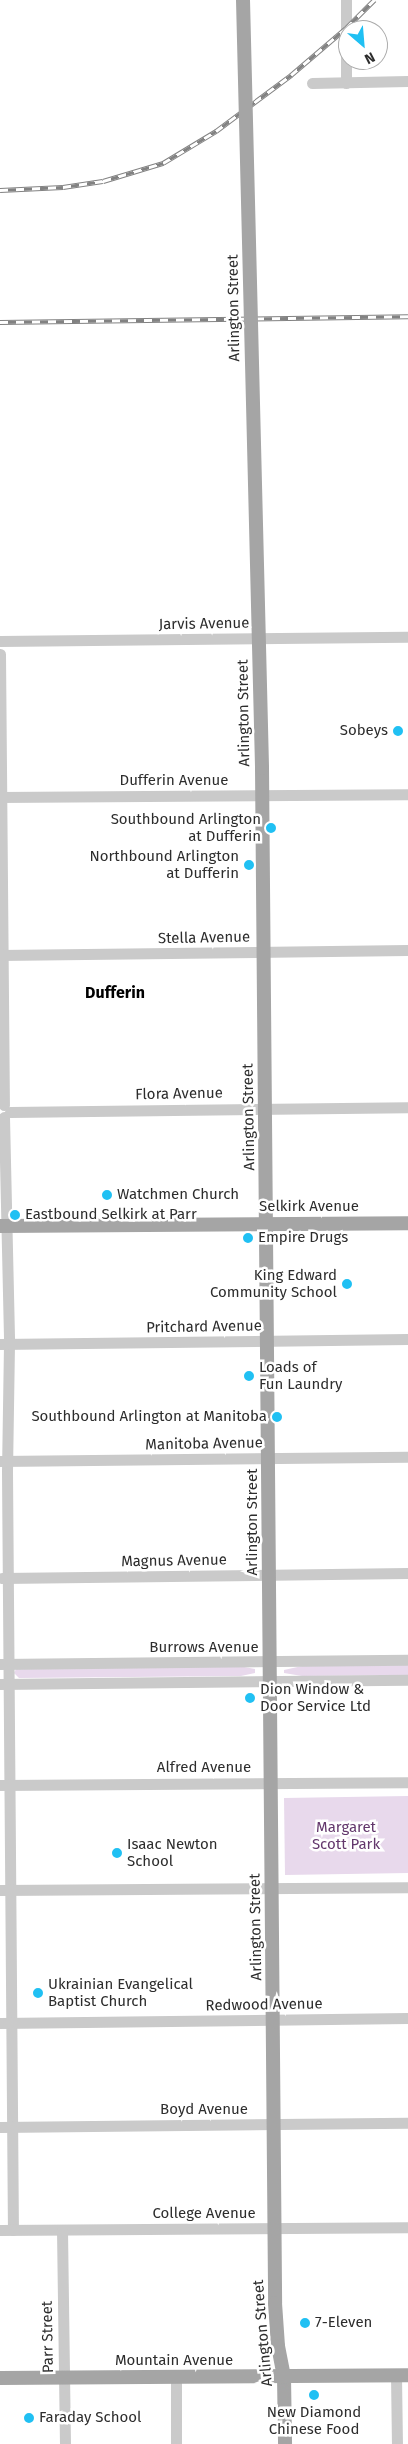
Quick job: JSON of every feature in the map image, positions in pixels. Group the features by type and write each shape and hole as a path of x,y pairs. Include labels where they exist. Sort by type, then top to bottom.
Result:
{"main road":[{"name":"Arlington Street","path":"243,0 262,768 275,2303 278,2346 284,2377 285,2444"},
{"name":"Selkirk Avenue","path":"3,1226 408,1223"},
{"name":"Mountain Avenue","path":"0,2378 402,2375"}],"street":[{"path":"346,0 346,82"},
{"path":"312,83 408,81"},
{"name":"Jarvis Avenue","path":"0,641 408,638"},
{"path":"0,654 1,955 4,1111 3,1461 6,2023 13,2127 13,2230"},
{"name":"Dufferin Avenue","path":"1,797 408,794"},
{"name":"Stella Avenue","path":"1,955 408,950"},
{"name":"Flora Avenue","path":"4,1111 408,1107"},
{"name":"Pritchard Avenue","path":"4,1344 408,1339"},
{"name":"Manitoba Avenue","path":"3,1461 408,1457"},
{"name":"Magnus Avenue","path":"4,1578 408,1573"},
{"name":"Burrows Avenue","path":"4,1664 270,1663 408,1660"},
{"path":"4,1684 408,1680"},
{"name":"Alfred Avenue","path":"5,1785 408,1782"},
{"path":"6,1890 408,1887"},
{"name":"Redwood Avenue","path":"6,2023 408,2018"},
{"name":"Boyd Avenue","path":"0,2127 408,2123"},
{"name":"College Avenue","path":"0,2230 408,2227"},
{"name":"Parr Street","path":"62,2230 65,2444"},
{"path":"397,2444 402,2375"},
{"path":"176,2378 176,2444"}],"green space":[{"path":"408,1665 408,1675 302,1676 284,1673 284,1670 302,1666"},
{"path":"239,1666 255,1669 255,1673 241,1676 19,1678 14,1673 16,1669"},
{"name":"Margaret Scott Park","path":"408,1796 408,1873 285,1875 284,1798"}],"railway":[{"path":"0,190 63,187 103,181 163,163 216,131 291,75 346,28 374,0"},
{"path":"0,322 408,316"}],"place":[{"name":"Sobeys","path":"398,731"},
{"name":"Southbound Arlington at Dufferin","path":"271,828"},
{"name":"Northbound Arlington at Dufferin","path":"249,865"},
{"name":"Watchmen Church","path":"107,1195"},
{"name":"Eastbound Selkirk at Parr","path":"15,1215"},
{"name":"Empire Drugs","path":"248,1238"},
{"name":"King Edward Community School","path":"347,1284"},
{"name":"Loads of Fun Laundry","path":"249,1376"},
{"name":"Southbound Arlington at Manitoba","path":"277,1417"},
{"name":"Dion Window & Door Service Ltd","path":"250,1698"},
{"name":"Isaac Newton School","path":"117,1853"},
{"name":"Ukrainian Evangelical Baptist Church","path":"38,1993"},
{"name":"7-Eleven","path":"305,2323"},
{"name":"New Diamond Chinese Food","path":"314,2395"},
{"name":"Faraday School","path":"29,2418"}],"district":[{"name":"Dufferin","path":"115,993"}]}
